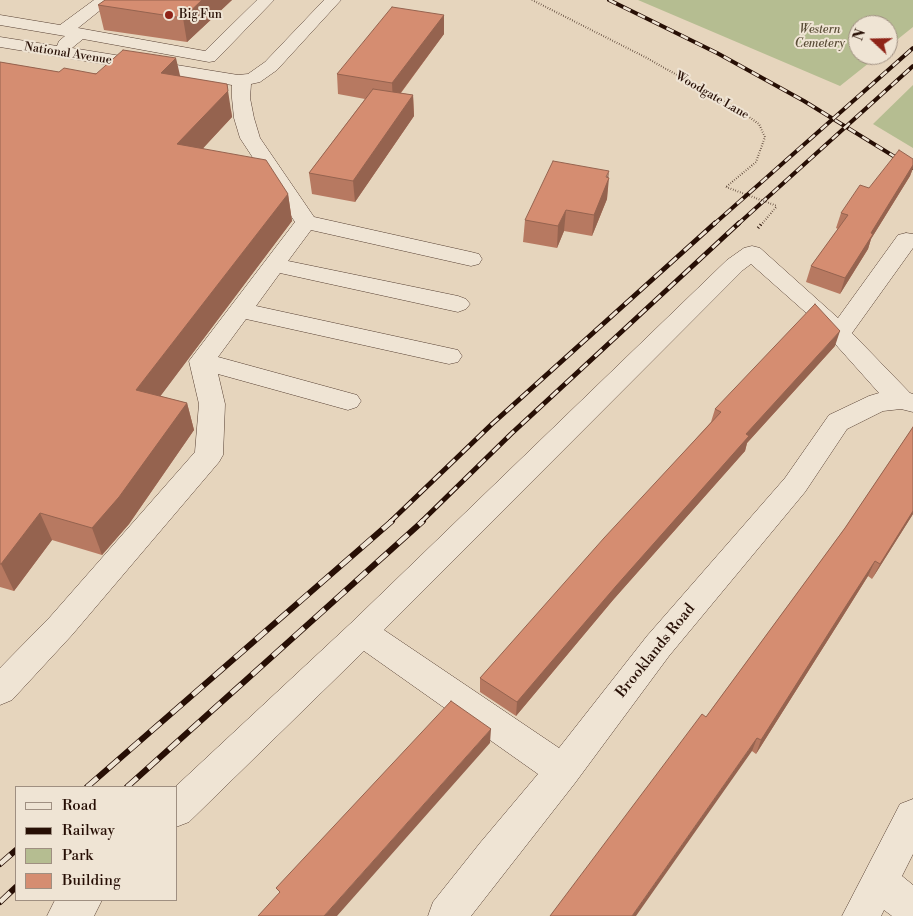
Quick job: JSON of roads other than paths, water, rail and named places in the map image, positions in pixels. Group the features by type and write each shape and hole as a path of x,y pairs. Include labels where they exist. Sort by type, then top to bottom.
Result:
{"street":[{"path":"59,59 71,32 105,0"},
{"path":"0,20 209,57 266,0"},
{"path":"333,0 271,66 248,79 242,105 250,138 306,222 471,259"},
{"name":"National Avenue","path":"0,42 59,59 76,55 210,77 248,79"},
{"path":"0,690 60,626 209,455 212,404 202,361 306,222"},
{"path":"838,334 910,241"},
{"path":"178,808 362,632 734,265 752,253 820,312 898,402"},
{"path":"274,265 458,304"},
{"path":"240,310 449,356"},
{"path":"202,361 348,401"},
{"name":"Brooklands Road","path":"448,916 493,856 563,772 658,646 795,485 838,422 898,402"},
{"path":"362,632 563,772"},
{"path":"861,916 913,816"},
{"path":"879,883 913,908"},
{"path":"66,916 82,901"}],"railway":[{"path":"609,0 717,53 833,119"},
{"path":"833,119 913,48"},
{"path":"846,127 913,66"},
{"path":"713,225 833,119"},
{"path":"833,119 846,127"},
{"path":"737,225 846,127"},
{"path":"846,127 913,168"},
{"path":"390,522 492,424 715,223"},
{"path":"421,522 511,434 739,223"},
{"path":"88,786 392,521"},
{"path":"128,786 423,521"},
{"path":"0,864 15,851"},
{"path":"0,902 15,888"}],"place":[{"name":"Big Fun","path":"169,15"}],"park label":[{"name":"Western Cemetery","path":"820,37"}]}
